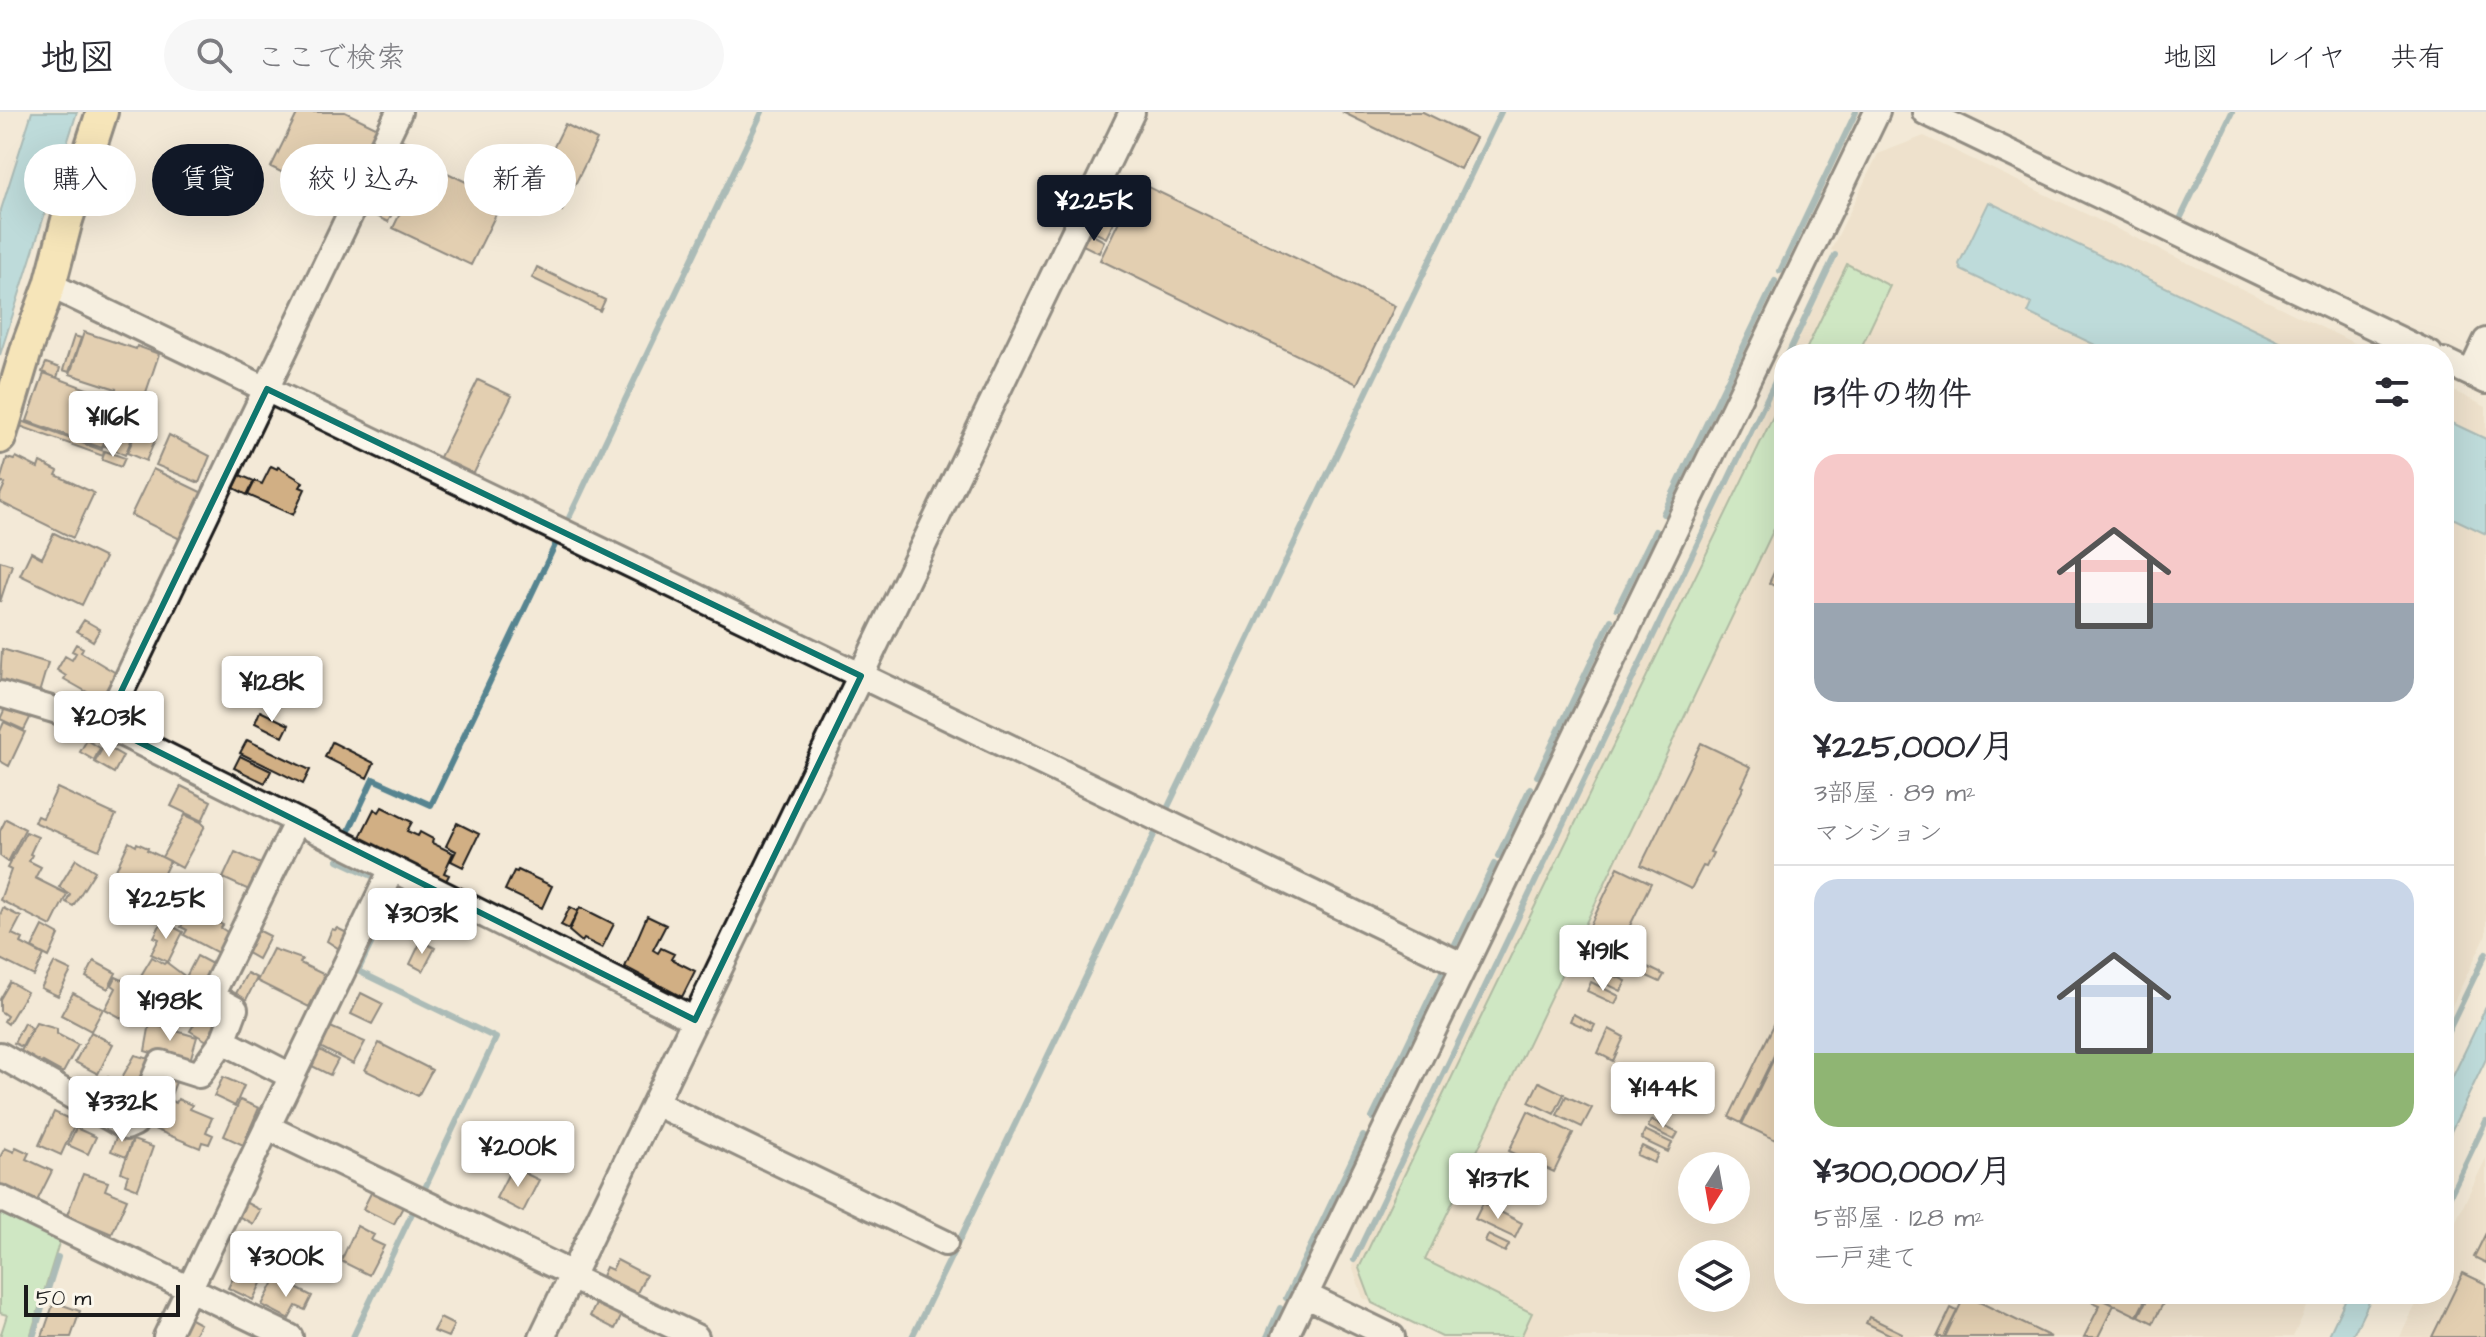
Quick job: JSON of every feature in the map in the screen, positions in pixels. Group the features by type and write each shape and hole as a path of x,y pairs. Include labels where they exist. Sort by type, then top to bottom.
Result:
{"main road":[{"path":"0,438 102,112"}],"street":[{"path":"105,725 399,112"},
{"path":"542,1337 1132,112"},
{"path":"1285,1337 1877,112"},
{"path":"1925,112 2409,344"},
{"path":"50,285 1464,966"},
{"path":"2454,366 2478,377 2486,341"},
{"path":"0,694 105,725 695,1020"},
{"path":"0,1055 126,1127 135,1123 161,1063 199,1075 223,1041 235,1009 211,996 297,821"},
{"path":"166,1337 392,869"},
{"path":"223,1041 291,1076"},
{"path":"655,1103 945,1243"},
{"path":"267,1127 696,1337"},
{"path":"0,1198 290,1337"},
{"path":"1305,1295 1392,1337"}],"highlighted area":[{"path":"267,389 861,676 695,1020 105,725"}],"shaded area":[{"path":"1924,136 2356,344 1796,344 1839,254 1831,250 1878,154"},
{"path":"1774,390 1774,1304 2308,1304 2293,1337 1442,1337 1363,1298 1352,1266"},
{"path":"2454,391 2486,407 2486,935 2454,1001"},
{"path":"2486,1158 2486,1337 2400,1337 2416,1304 2454,1304 2454,1225"}],"green space":[{"path":"1847,264 1890,286 1863,344 1809,344"},
{"path":"1774,415 1774,529 1425,1260 1532,1313 1521,1337 1442,1337 1372,1303 1359,1268"},
{"path":"0,1211 60,1240 30,1337 0,1337 7,1315 0,1313"}],"water":[{"path":"32,112 77,112 67,144 24,144 24,216 44,216 0,355 0,213"},
{"path":"1989,202 2284,344 2093,344 2028,313 2032,304 1961,270 1959,264"},
{"path":"2454,424 2486,439 2486,534 2454,519"},
{"path":"2486,1007 2486,1059 2454,1125 2454,1074"},
{"path":"2343,1304 2368,1304 2352,1337 2328,1337"}],"building":[{"path":"298,112 345,112 382,130 375,144 282,144"},
{"path":"1342,112 1423,112 1476,138 1460,169"},
{"path":"565,124 597,140 576,183 576,144 555,144"},
{"path":"280,149 280,171 271,167"},
{"path":"448,173 464,181 464,216 495,216 471,265 393,228 399,216 448,216"},
{"path":"1118,179 1132,185 1106,238 1092,231"},
{"path":"1138,182 1395,306 1357,384 1100,260"},
{"path":"375,216 391,216 388,222"},
{"path":"1089,233 1104,241 1099,253 1083,245"},
{"path":"537,267 605,300 600,311 532,278"},
{"path":"84,332 159,354 138,416 118,407 120,400 113,397 116,389 70,374"},
{"path":"74,336 81,338 69,372 63,370"},
{"path":"46,363 60,368 57,378 42,372"},
{"path":"44,373 119,401 102,448 27,421"},
{"path":"478,380 512,396 472,477 438,461"},
{"path":"117,408 141,418 125,455 103,445"},
{"path":"19,420 104,451 103,456 17,425"},
{"path":"137,430 156,438 146,461 127,453"},
{"path":"169,435 210,456 199,483 156,465"},
{"path":"105,451 125,458 121,467 102,460"},
{"path":"16,457 38,468 40,462 58,471 56,475 94,493 73,538 0,502 5,484 0,481 7,458 14,460"},
{"path":"271,466 303,482 300,487 305,489 293,515 248,495 255,481 262,484"},
{"path":"153,469 207,495 184,541 131,515"},
{"path":"240,475 254,481 247,495 234,488"},
{"path":"54,533 105,558 82,605 20,575 31,552 42,558"},
{"path":"0,561 12,565 0,602"},
{"path":"84,620 100,629 93,641 77,631"},
{"path":"76,644 83,648 81,652 116,673 102,697 105,699 101,706 91,700 94,696 64,679 66,676 57,670 65,656 72,660"},
{"path":"2,649 48,663 39,693 0,682"},
{"path":"8,702 32,714 24,730 0,719"},
{"path":"260,711 289,725 283,737 255,723"},
{"path":"4,722 25,732 9,766 0,761 0,731"},
{"path":"87,740 100,748 94,760 80,752"},
{"path":"247,740 310,770 303,784 240,753"},
{"path":"332,742 374,763 367,778 325,757"},
{"path":"1701,743 1751,767 1710,852 1713,853 1691,889 1641,865"},
{"path":"104,745 123,756 114,773 95,762"},
{"path":"240,756 271,771 265,783 234,768"},
{"path":"181,786 211,801 202,821 171,806"},
{"path":"57,788 116,815 99,850 34,822 37,816 43,818"},
{"path":"382,807 412,822 407,831 418,836 420,832 433,839 432,843 453,853 444,873 449,875 444,885 358,841 374,809 379,812"},
{"path":"185,815 205,826 182,868 162,857"},
{"path":"6,819 25,829 8,862 0,856 0,831"},
{"path":"457,823 479,834 463,867 451,861 456,851 446,846"},
{"path":"26,832 38,837 29,861 41,867 35,878 67,894 51,926 0,900 11,870 7,868"},
{"path":"129,842 148,848 170,861 154,893 114,874"},
{"path":"235,852 263,865 251,891 223,878"},
{"path":"76,859 95,871 73,906 66,902 70,894 59,887"},
{"path":"1618,867 1651,883 1619,948 1587,932"},
{"path":"514,871 552,886 542,908 505,890"},
{"path":"570,907 578,911 569,929 561,925"},
{"path":"580,907 614,924 602,948 584,939 582,942 569,931"},
{"path":"3,908 21,917 12,934 23,939 21,943 44,955 34,976 0,959 0,915"},
{"path":"189,911 195,915 197,911 223,925 221,928 229,933 218,953 184,935 187,930 181,927"},
{"path":"647,916 666,925 653,950 658,953 661,948 674,954 671,959 695,971 682,997 625,967"},
{"path":"162,921 183,932 168,962 151,954 159,939 154,937"},
{"path":"43,926 59,935 49,957 32,948"},
{"path":"256,929 270,936 258,959 244,951"},
{"path":"332,929 349,934 341,950 327,941"},
{"path":"421,941 435,948 423,971 410,964"},
{"path":"273,949 302,959 300,963 325,975 309,1007 257,981"},
{"path":"197,956 216,966 202,993 194,989 182,1010 137,982 152,957 164,964 166,962 186,977"},
{"path":"1629,958 1664,975 1660,982 1625,966"},
{"path":"94,961 116,973 108,989 86,977"},
{"path":"54,963 71,971 58,996 41,988"},
{"path":"1599,968 1626,981 1621,991 1594,978"},
{"path":"247,973 257,978 244,1004 233,999"},
{"path":"116,977 141,989 125,1020 105,1009 116,988 112,985"},
{"path":"10,982 27,992 8,1024 4,1021 7,1016 0,1011 0,999"},
{"path":"1591,982 1619,996 1615,1004 1587,991"},
{"path":"73,993 103,1009 91,1031 61,1015"},
{"path":"361,993 383,1004 372,1024 351,1014"},
{"path":"155,996 171,1006 164,1019 154,1013 151,1020 144,1015"},
{"path":"207,1003 224,1014 207,1041 190,1031"},
{"path":"1573,1014 1595,1025 1592,1031 1570,1021"},
{"path":"24,1023 32,1028 22,1047 14,1043"},
{"path":"36,1023 57,1029 57,1034 78,1045 63,1073 43,1062 41,1066 21,1051"},
{"path":"150,1023 177,1027 176,1031 197,1037 189,1064 145,1051"},
{"path":"1774,1025 1774,1055 1741,1123 1729,1117"},
{"path":"328,1026 365,1042 353,1064 318,1046"},
{"path":"1609,1029 1624,1037 1613,1061 1598,1053"},
{"path":"91,1032 113,1044 98,1074 75,1062"},
{"path":"379,1043 432,1070 418,1096 365,1070"},
{"path":"318,1049 338,1060 330,1075 310,1065"},
{"path":"135,1055 153,1060 141,1088 121,1079"},
{"path":"1774,1058 1774,1139 1742,1124"},
{"path":"162,1071 178,1077 169,1100 176,1103 178,1099 192,1105 190,1109 212,1118 206,1132 213,1135 209,1144 202,1142 200,1148 154,1129 156,1125 142,1119"},
{"path":"84,1077 100,1086 91,1101 75,1092"},
{"path":"108,1077 141,1096 126,1122 93,1103"},
{"path":"223,1077 244,1086 235,1106 214,1096"},
{"path":"1539,1082 1564,1094 1554,1114 1529,1102"},
{"path":"1566,1096 1592,1108 1582,1127 1557,1115"},
{"path":"240,1100 259,1108 243,1145 224,1136"},
{"path":"1528,1111 1573,1133 1554,1172 1509,1151"},
{"path":"54,1112 76,1122 61,1155 39,1145"},
{"path":"1651,1120 1678,1133 1674,1140 1648,1127"},
{"path":"76,1128 96,1137 88,1154 68,1145"},
{"path":"1645,1130 1672,1143 1668,1152 1641,1139"},
{"path":"118,1132 133,1137 126,1157 111,1151"},
{"path":"133,1140 153,1147 138,1189 125,1184 128,1175 121,1172"},
{"path":"1642,1146 1658,1154 1654,1163 1637,1155"},
{"path":"16,1147 29,1153 26,1159 52,1171 36,1203 0,1185 0,1157 5,1148 14,1152"},
{"path":"512,1167 539,1180 523,1212 496,1198"},
{"path":"83,1174 108,1182 105,1190 127,1199 112,1234 67,1215"},
{"path":"372,1191 403,1207 394,1224 363,1209"},
{"path":"243,1201 260,1210 253,1224 236,1215"},
{"path":"1483,1203 1522,1223 1515,1238 1475,1219"},
{"path":"357,1226 374,1235 371,1240 384,1246 369,1275 341,1261"},
{"path":"2486,1233 2486,1263 2474,1257"},
{"path":"1488,1235 1509,1245 1505,1252 1485,1242"},
{"path":"241,1255 256,1262 254,1266 266,1273 253,1300 228,1288"},
{"path":"617,1260 646,1275 637,1293 602,1276 606,1267 612,1270"},
{"path":"2463,1273 2486,1284 2486,1337 2432,1337 2448,1304 2454,1304 2454,1292"},
{"path":"276,1278 312,1296 305,1310 296,1306 289,1319 262,1305"},
{"path":"598,1300 623,1313 615,1329 590,1316"},
{"path":"54,1302 80,1311 71,1337 42,1337"},
{"path":"1961,1304 1983,1304 2051,1337 1945,1337"},
{"path":"2098,1304 2114,1305 2098,1337 2084,1337 2100,1305"},
{"path":"2112,1304 2143,1304 2137,1316"},
{"path":"2145,1304 2163,1304 2153,1323 2139,1316"},
{"path":"1951,1308 1957,1311 1944,1337 1937,1337"},
{"path":"187,1317 200,1324 193,1337 179,1333"},
{"path":"1869,1317 1902,1333 1900,1337 1866,1323"},
{"path":"440,1318 454,1325 448,1337 433,1331"}],"waterway":[{"path":"566,524 762,112"},
{"path":"1166,811 1501,112"},
{"path":"1780,271 1856,112"},
{"path":"2181,217 2232,112"},
{"path":"1793,344 1835,255"},
{"path":"1663,514 1775,281"},
{"path":"1354,1260 1774,384"},
{"path":"1617,608 1655,531"},
{"path":"346,837 373,779 431,805 556,543"},
{"path":"1537,776 1611,620"},
{"path":"1498,856 1530,788"},
{"path":"957,1245 1156,831"},
{"path":"338,860 372,876"},
{"path":"1454,946 1494,864"},
{"path":"394,896 358,971 496,1038 424,1190"},
{"path":"2454,1019 2486,953"},
{"path":"1372,1118 1442,972"},
{"path":"2454,1187 2486,1121"},
{"path":"1286,1298 1363,1136"},
{"path":"353,1337 415,1207"},
{"path":"912,1337 955,1249"},
{"path":"33,1337 58,1257"},
{"path":"1267,1337 1280,1308"}]}
